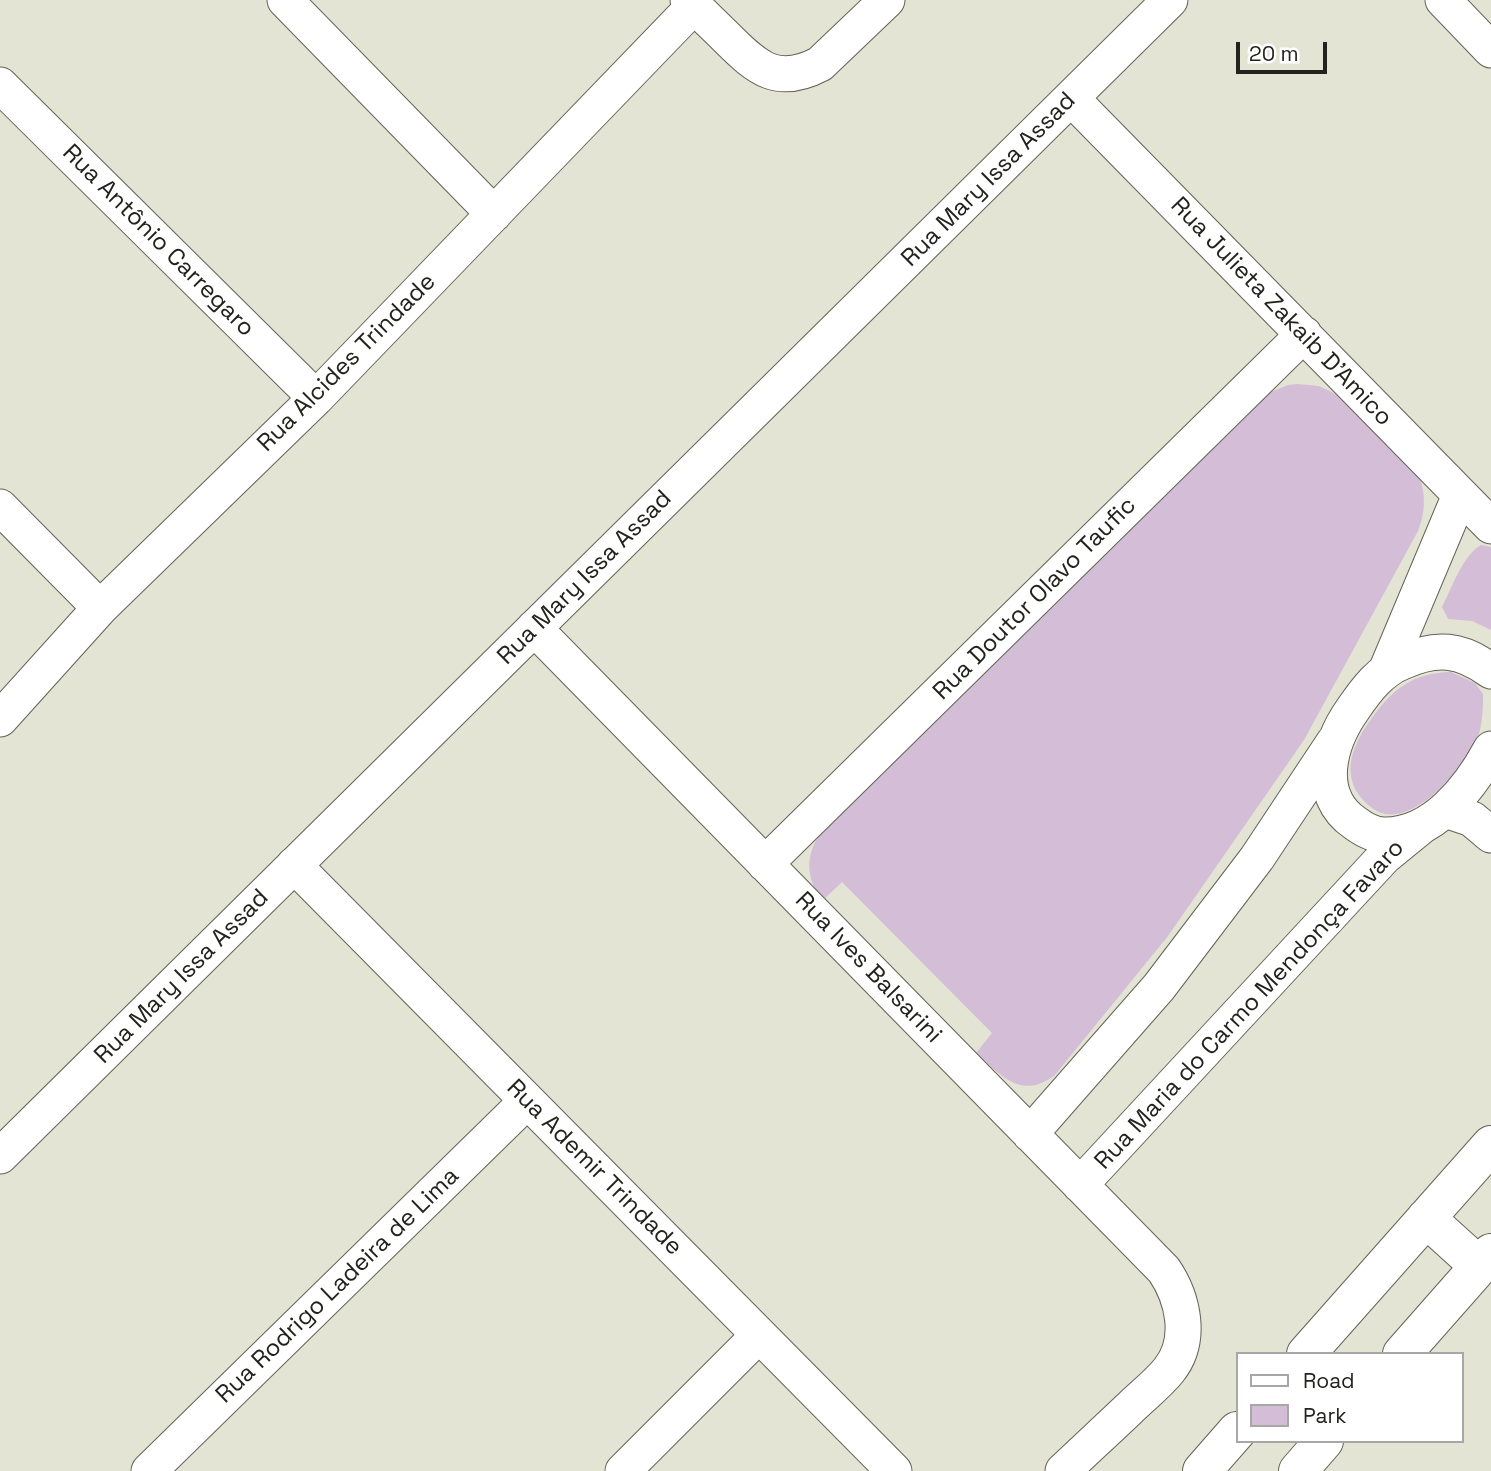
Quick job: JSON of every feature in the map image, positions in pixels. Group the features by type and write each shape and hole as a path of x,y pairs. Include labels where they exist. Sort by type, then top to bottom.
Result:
{"street":[{"path":"285,0 494,214"},
{"path":"691,3 752,63 782,74 808,71 820,65 887,0"},
{"name":"Rua Mary Issa Assad","path":"0,1156 1170,0"},
{"path":"1443,0 1491,50"},
{"name":"Rua Alcides Trindade","path":"0,719 100,608 316,398 494,214 691,3"},
{"name":"Rua Antônio Carregaro","path":"0,85 316,398"},
{"name":"Rua Julieta Zakaib D'Amico","path":"1071,98 1491,526"},
{"name":"Rua Doutor Olavo Taufic","path":"765,864 1304,334"},
{"path":"1030,1134 1159,988 1256,858 1334,742 1357,702 1385,671 1460,495"},
{"path":"0,507 100,608"},
{"name":"Rua Ives Balsarini","path":"534,628 1164,1270 1177,1293 1183,1319 1180,1345 1169,1370 1063,1471"},
{"path":"1385,671 1416,656 1436,651 1474,659 1491,671"},
{"path":"1334,742 1330,755 1331,783 1340,810 1371,833 1383,835 1403,832 1433,818 1472,819 1491,835"},
{"name":"Rua Maria do Carmo Mendonça Favaro","path":"1080,1185 1384,857 1465,790 1491,749"},
{"name":"Rua Ademir Trindade","path":"294,866 894,1471"},
{"name":"Rua Rodrigo Ladeira de Lima","path":"149,1471 527,1101"},
{"path":"1308,1352 1491,1145"},
{"path":"1404,1352 1485,1259 1426,1218"},
{"path":"623,1471 759,1335"},
{"path":"1202,1471 1236,1433"},
{"path":"1298,1471 1322,1443"}],"green space":[{"path":"1298,384 1319,386 1338,395 1420,478 1424,505 1418,531 1304,740 1168,936 1055,1075 1032,1086 1012,1082 976,1053 992,1033 842,882 822,901 813,885 809,868 811,852 820,834 1268,393"},
{"path":"1481,545 1491,547 1491,630 1472,621 1448,619 1442,607 1463,564"},
{"path":"1451,672 1475,683 1483,694 1481,726 1472,748 1453,775 1427,800 1399,814 1385,814 1370,807 1356,790 1351,769 1355,748 1365,727 1388,698 1406,684 1426,675"}]}
